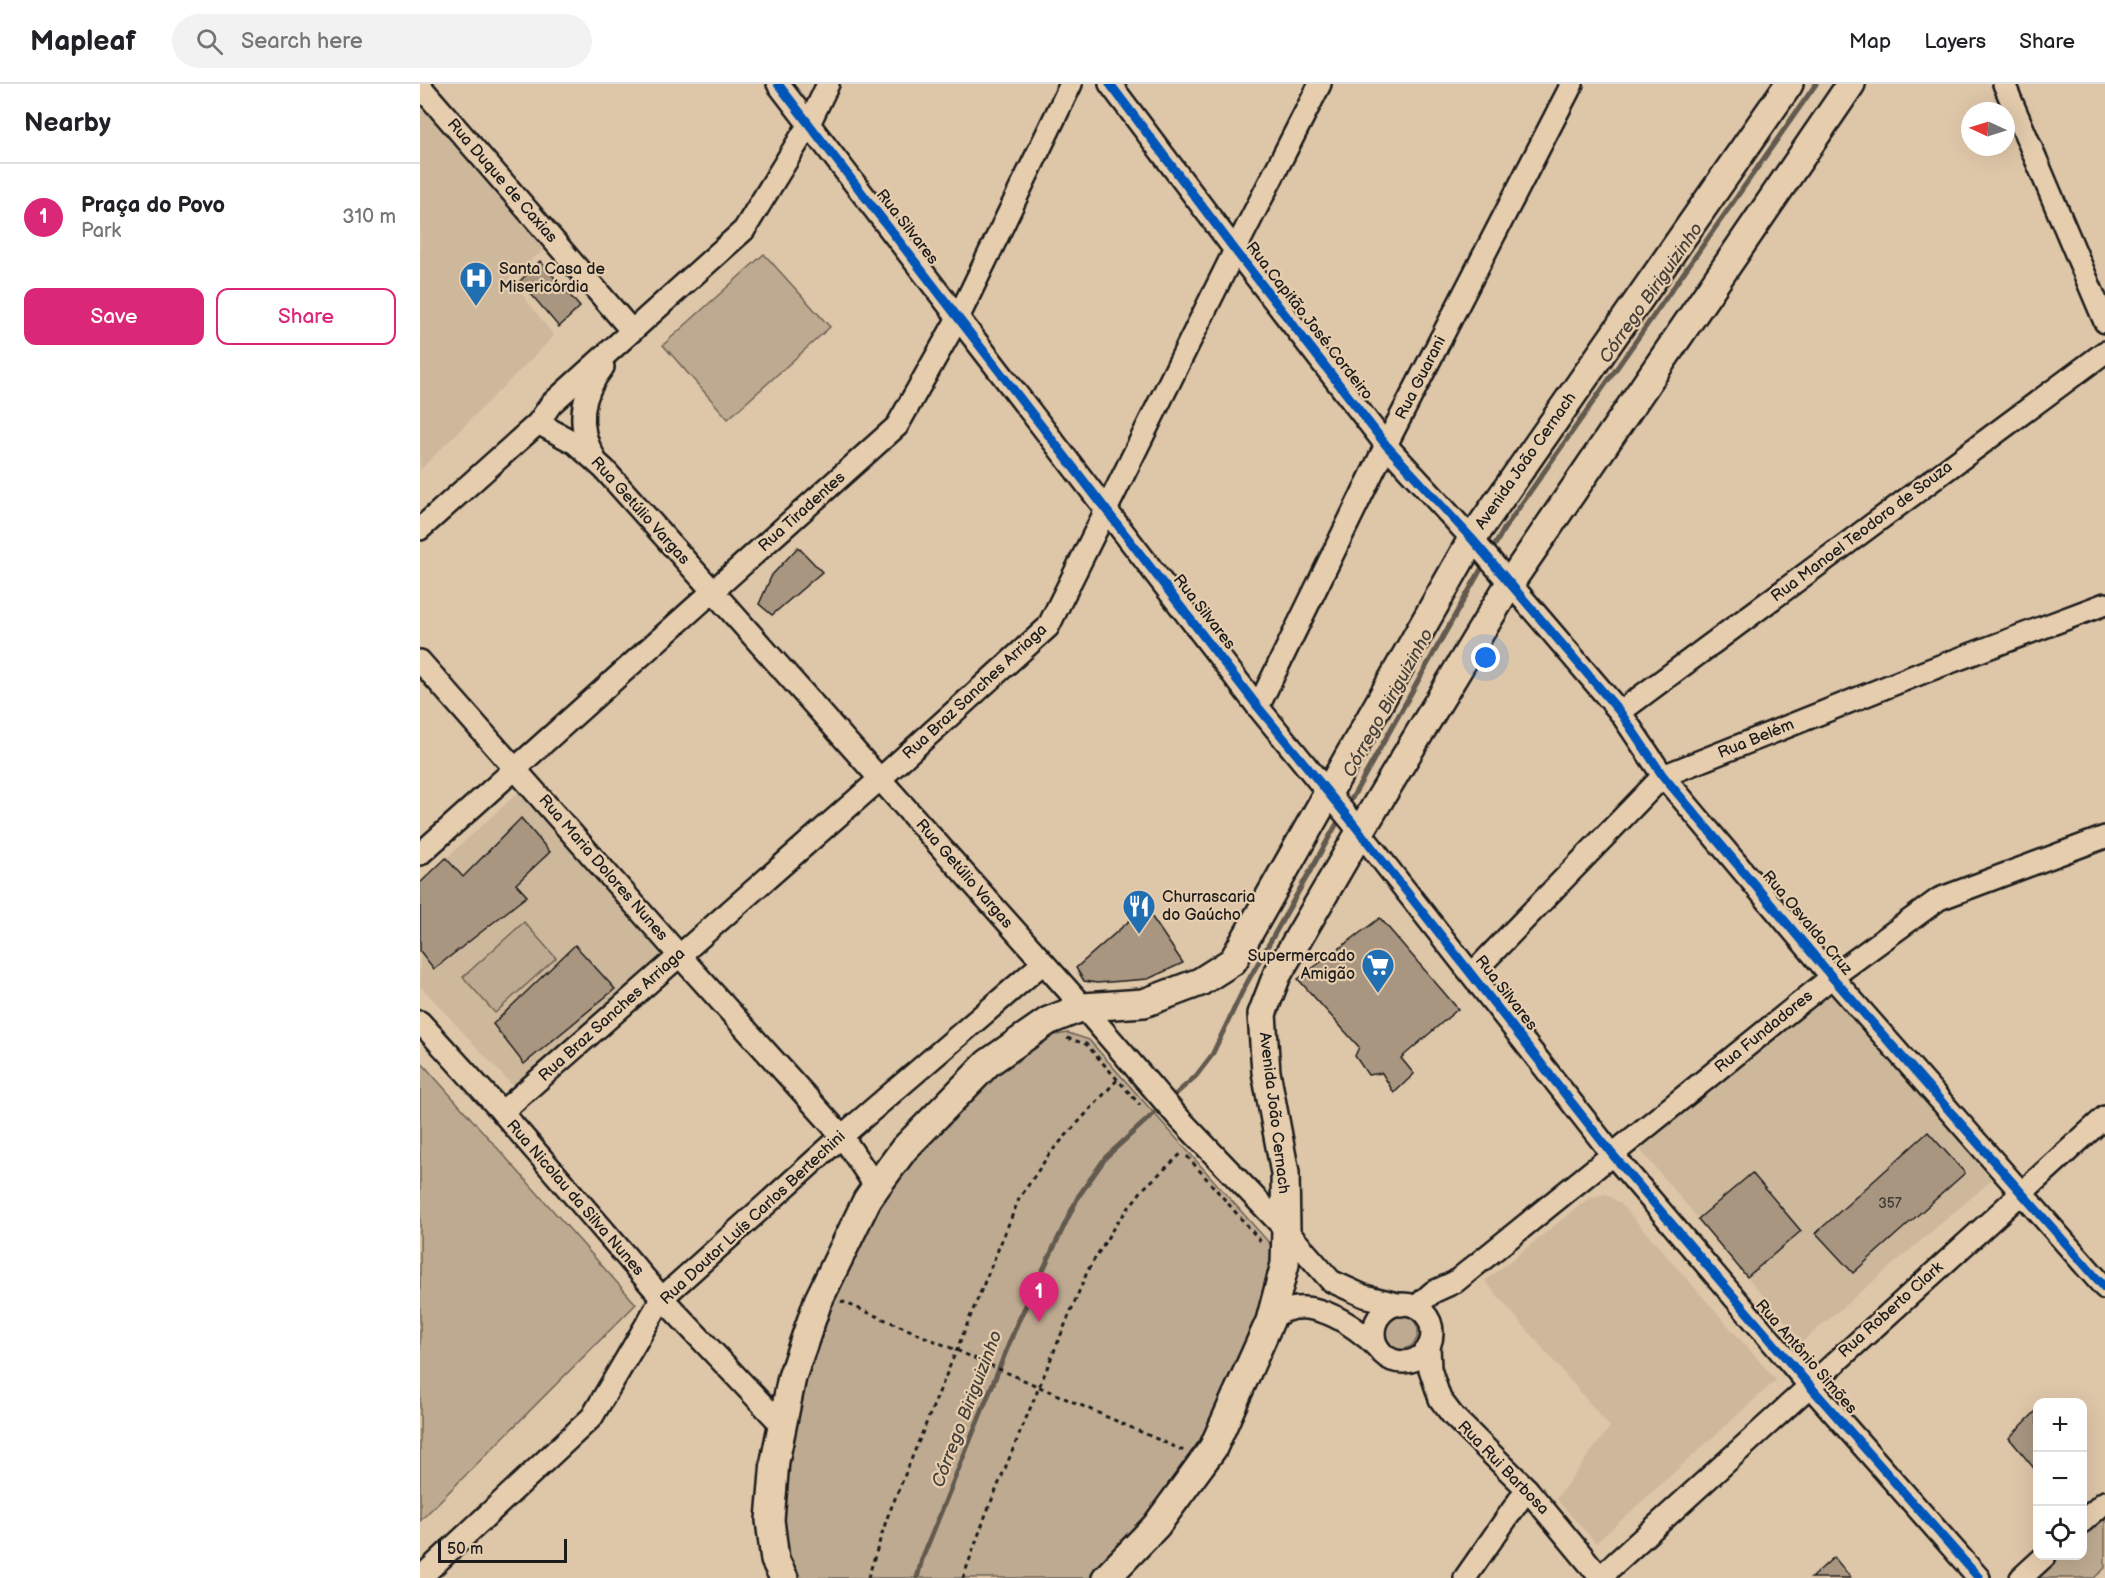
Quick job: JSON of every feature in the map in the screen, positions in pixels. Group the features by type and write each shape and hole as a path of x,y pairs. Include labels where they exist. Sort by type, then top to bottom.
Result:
{"main road":[{"name":"Avenida João Cernach","path":"784,1578 775,1560 770,1520 781,1424 792,1377 818,1301 867,1200 904,1149 988,1063 1048,1022 1083,1007 1144,1003 1200,982 1233,961 1334,799 1476,544 1789,84"},
{"name":"Avenida João Cernach","path":"1106,1578 1156,1526 1214,1448 1270,1321 1285,1264 1276,1239 1285,1173 1266,1072 1262,1014 1277,975 1356,827 1503,576 1851,84"}],"street":[{"name":"Rua Silvares","path":"777,84 1258,707 1334,799 1612,1154"},
{"path":"420,529 538,423 551,404 631,330 744,230 808,124 828,84"},
{"name":"Rua Tiradentes","path":"420,854 897,426 958,318 1071,84"},
{"name":"Rua Capitão José Cordeiro","path":"1110,84 1386,445 1503,576"},
{"name":"Rua Braz Sanches Arriaga","path":"502,1112 880,779 1048,627 1320,84"},
{"name":"Rua Guarani","path":"1258,707 1386,445 1572,84"},
{"path":"2004,84 2105,322"},
{"name":"Rua Duque de Caxias","path":"420,86 631,330"},
{"path":"604,469 595,458 586,439 582,419 583,405 594,379 631,330"},
{"name":"Rua Manoel Teodoro de Souza","path":"1620,712 2105,352"},
{"name":"Rua Getúlio Vargas","path":"538,423 575,443 604,469 1083,1007 1142,1092 1177,1116 1276,1239 1331,1281 1364,1296 1409,1306"},
{"name":"Rua Osvaldo Cruz","path":"1503,576 1620,712 1664,776 1832,977 2105,1288"},
{"name":"Rua Belém","path":"1472,974 1664,776 1924,672 2105,604"},
{"name":"Rua Maria Dolores Nunes","path":"420,661 842,1136 876,1187"},
{"name":"Rua Fundadores","path":"1409,1306 1455,1282 1832,977 1939,899 2101,844"},
{"name":"Rua Doutor Luís Carlos Bertechini","path":"424,1577 592,1418 662,1299 842,1136 1043,963"},
{"name":"Rua Nicolau da Silva Nunes","path":"420,1022 502,1112 662,1299 781,1424"},
{"name":"Rua Roberto Clark","path":"1600,1578 2105,1117"},
{"name":"Rua Antônio Simões","path":"1612,1154 1809,1385 1979,1578"},
{"name":"Rua Fundadores","path":"1430,1339 1440,1306 1455,1282"},
{"path":"1270,1321 1277,1313 1297,1306 1332,1315 1364,1333 1379,1350 1386,1357 1405,1362 1415,1360 1423,1354 1430,1339 1427,1317 1409,1306 1385,1311 1374,1333 1379,1350"},
{"name":"Rua Rui Barbosa","path":"1430,1339 1430,1369 1440,1399 1453,1416 1527,1489 1600,1578"},
{"path":"1465,1578 1527,1489"},
{"path":"2087,1518 2105,1502"},
{"path":"2020,1578 2040,1560"}],"path":[{"path":"1067,1038 1086,1044 1117,1080 1142,1092"},
{"path":"868,1578 887,1518 1019,1199 1050,1153 1117,1080"},
{"path":"1176,1144 1276,1239"},
{"path":"963,1578 986,1514 1088,1270 1114,1227 1143,1189 1184,1152"},
{"path":"834,1298 1191,1455"}],"shaded area":[{"name":"Santa Casa de Misericórdia","path":"420,101 548,247 509,277 554,336 420,470"},
{"path":"764,254 830,327 728,419 663,345"},
{"path":"523,788 680,958 522,1096 420,986 420,882"},
{"path":"524,922 556,958 495,1013 463,977"},
{"path":"1827,984 1992,1180 1802,1342 1637,1146"},
{"path":"1068,1033 1089,1040 1272,1246 1272,1274 1264,1309 1198,1454 1104,1569 1093,1578 794,1578 783,1546 783,1471 814,1336 874,1202 971,1090 1043,1037"},
{"path":"420,1061 636,1304 420,1521"},
{"path":"1606,1194 1620,1203 1776,1380 1596,1543 1556,1499 1610,1427 1485,1281 1589,1198"},
{"path":"1401,1315 1413,1320 1418,1332 1413,1344 1401,1349 1389,1344 1384,1332 1389,1320"},
{"path":"2105,1491 2105,1568 2094,1578 2010,1578 2033,1557 2033,1560 2087,1560 2087,1507"}],"building":[{"path":"540,261 580,307 559,327 520,281"},
{"path":"798,547 822,572 772,615 759,604 772,575"},
{"path":"521,818 550,852 516,884 527,896 434,969 420,951 420,883 446,858 463,877"},
{"name":"Churrascaria do Gaúcho","path":"1145,907 1183,963 1148,979 1097,983 1084,981 1076,968"},
{"name":"Supermercado Amigão","path":"1380,918 1458,1009 1401,1058 1414,1074 1394,1093 1382,1073 1368,1075 1355,1056 1359,1047 1298,979"},
{"path":"575,945 615,989 524,1064 493,1024"},
{"path":"1928,1132 1965,1173 1853,1273 1816,1233"},
{"path":"1752,1173 1801,1231 1747,1277 1698,1219"},
{"path":"2033,1414 2033,1467 2009,1438"},
{"path":"1834,1557 1851,1578 1811,1578"}],"waterway":[{"name":"Córrego Biriguizinho","path":"1490,554 1504,529 1816,84"},
{"name":"Córrego Biriguizinho","path":"1347,807 1485,562"},
{"name":"Córrego Biriguizinho","path":"1169,1100 1196,1076 1212,1055 1244,988 1340,818"},
{"name":"Córrego Biriguizinho","path":"917,1578 922,1559 1017,1324 1078,1197 1106,1157 1162,1106"}],"cycle path":[{"path":"778,84 1258,707 1352,822 1612,1154 1809,1385 1979,1578"},
{"path":"1110,84 1386,445 1472,539 1620,712 1663,776 1832,977 2105,1288"}],"place":[{"name":"Santa Casa de Misericórdia","path":"476,307"},
{"name":"Churrascaria do Gaúcho","path":"1139,935"},
{"name":"Supermercado Amigão","path":"1378,994"},
{"name":"Praça do Povo","path":"1039,1322"}]}
